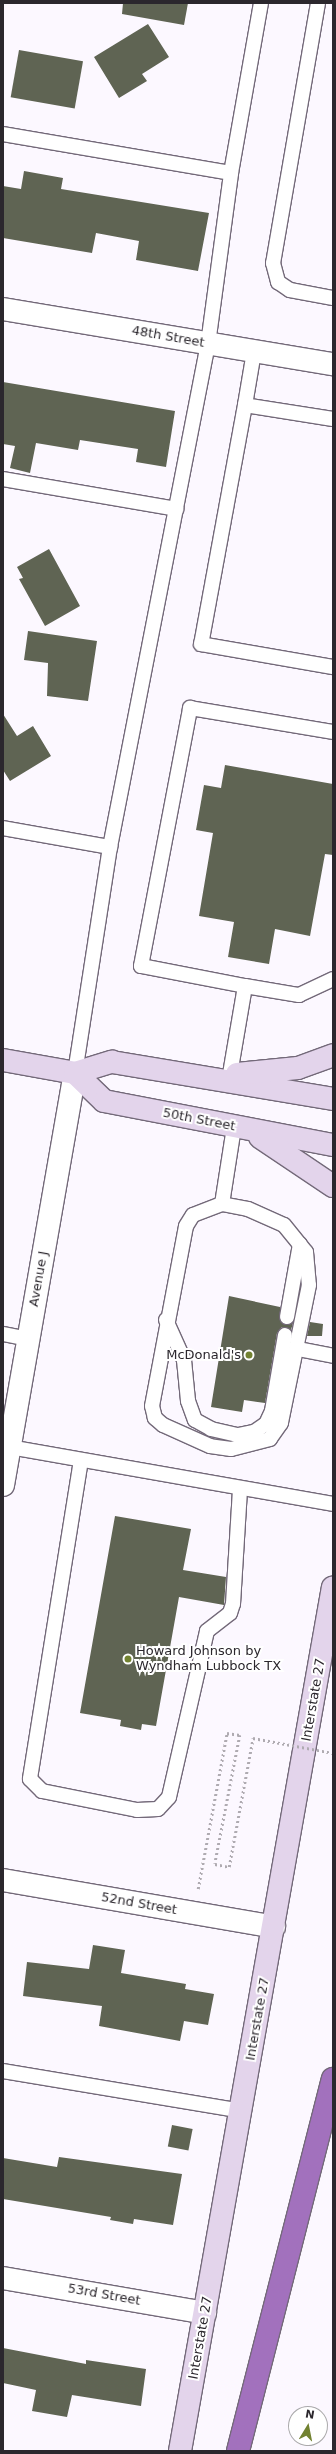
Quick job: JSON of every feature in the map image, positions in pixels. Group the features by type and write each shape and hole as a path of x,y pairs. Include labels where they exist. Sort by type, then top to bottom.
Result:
{"highway":[{"path":"238,2451 333,2079"}],"main road":[{"path":"187,1074 230,1074 298,1068 333,1055"},
{"path":"3,1060 75,1073 112,1062 333,1099"},
{"name":"50th Street","path":"75,1073 104,1101 333,1145"},
{"path":"240,1128 290,1154 333,1186"},
{"name":"Interstate 27","path":"180,2451 333,1587"}],"street":[{"name":"48th Street","path":"3,309 333,364"},
{"name":"Avenue J","path":"3,1485 75,1073"},
{"name":"52nd Street","path":"3,1880 274,1927"},
{"name":"53rd Street","path":"3,2278 205,2313"}],"lane":[{"path":"75,1073 110,847 208,344 231,173 261,3"},
{"path":"318,3 273,263 278,282 290,290 333,298"},
{"path":"3,134 231,173"},
{"path":"254,352 201,644 333,667"},
{"path":"245,405 333,419"},
{"path":"3,479 176,509"},
{"path":"333,732 190,708 141,966 299,995 333,979"},
{"path":"3,828 110,847"},
{"path":"230,1074 245,986"},
{"path":"222,1204 240,1128"},
{"path":"222,1204 270,1216 284,1225 300,1244 306,1252 309,1285 298,1349 281,1423 270,1439 231,1449 210,1446 163,1425 155,1418 152,1406 166,1320 186,1226 193,1215 222,1204"},
{"path":"287,1318 300,1244"},
{"path":"166,1320 184,1360 188,1401 195,1420 211,1429 238,1435 254,1432 266,1424 272,1411 284,1335"},
{"path":"3,1334 29,1339"},
{"path":"298,1349 333,1356"},
{"path":"10,1447 333,1504"},
{"path":"81,1460 30,1779 42,1791 137,1810 158,1809 169,1797 207,1631 230,1613 233,1604 240,1488"},
{"path":"3,2071 241,2112"}],"path":[{"path":"193,1913 227,1733 240,1735 215,1864 229,1867 253,1738 333,1753"}],"building":[{"path":"123,3 188,3 184,25 122,14"},
{"path":"148,24 169,57 142,74 147,81 119,98 94,57"},
{"path":"19,50 83,61 75,109 11,97"},
{"path":"24,171 63,178 61,189 209,213 198,271 136,260 139,241 96,233 92,253 3,238 3,186 21,189"},
{"path":"3,382 175,411 166,467 136,462 138,449 80,440 78,450 36,443 30,473 10,468 15,446 3,444"},
{"path":"49,549 80,606 45,626 19,579 23,578 17,567"},
{"path":"28,631 97,641 88,701 47,696 48,663 24,660"},
{"path":"3,714 17,736 33,726 51,756 10,781 3,770"},
{"path":"225,765 333,784 333,855 325,854 310,936 275,929 269,964 228,957 234,922 199,916 213,833 196,830 204,785 221,788"},
{"name":"McDonald's","path":"229,1296 280,1307 281,1323 293,1323 291,1330 282,1327 277,1333 265,1403 244,1400 242,1412 211,1407"},
{"path":"310,1322 323,1324 322,1336 307,1336"},
{"name":"Howard Johnson by Wyndham Lubbock TX","path":"115,1516 191,1529 183,1570 226,1577 224,1605 179,1597 156,1726 142,1724 141,1730 120,1726 121,1720 80,1713"},
{"path":"93,1945 125,1950 121,1973 186,1984 185,1989 214,1994 208,2025 184,2021 180,2041 99,2026 102,2006 23,1996 27,1962 89,1969"},
{"path":"172,2125 193,2129 188,2151 168,2147"},
{"path":"59,2157 182,2174 173,2225 134,2219 133,2224 110,2220 111,2217 3,2199 3,2158 57,2167"},
{"path":"3,2348 86,2364 86,2360 146,2369 141,2406 72,2395 67,2417 32,2411 36,2390 3,2383"}],"place":[{"name":"McDonald's","path":"249,1355"},
{"name":"Howard Johnson by Wyndham Lubbock TX","path":"128,1659"}]}
